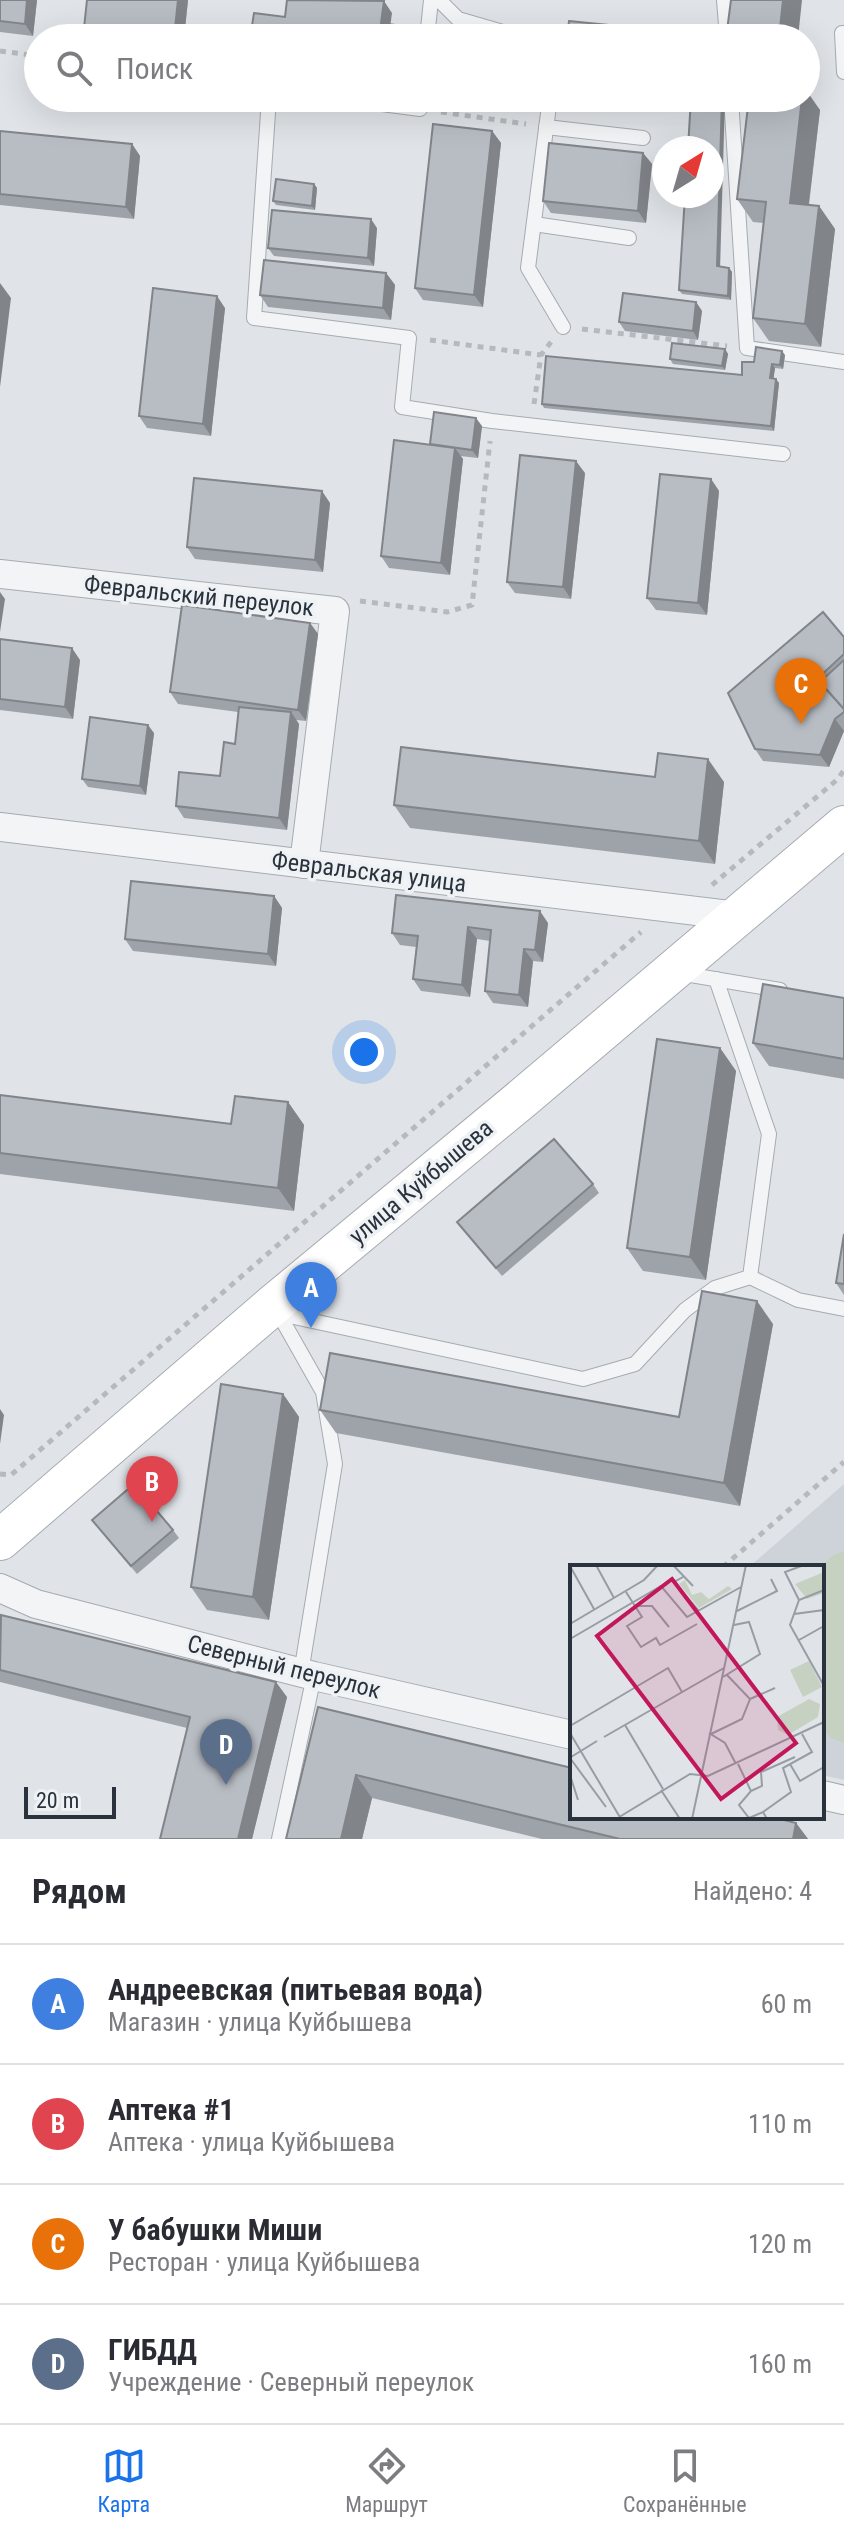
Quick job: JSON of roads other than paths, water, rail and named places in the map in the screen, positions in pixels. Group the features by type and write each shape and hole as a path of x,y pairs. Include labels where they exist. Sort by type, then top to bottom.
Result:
{"main road":[{"name":"улица Куйбышева","path":"0,1540 844,826"}],"street":[{"name":"Февральский переулок","path":"0,574 335,611 304,864"},
{"name":"Февральская улица","path":"0,827 738,916"},
{"name":"Северный переулок","path":"0,1588 36,1604 308,1674 570,1735"},
{"path":"824,1795 844,1800"}],"lane":[{"path":"428,24 431,0"},
{"path":"439,0 458,19 475,24"},
{"path":"724,0 726,24"},
{"path":"844,33 844,72"},
{"path":"268,112 254,318 409,338 402,407 492,421 783,454"},
{"path":"548,112 528,268 563,327"},
{"path":"732,112 747,348 844,362"},
{"path":"546,127 643,138"},
{"path":"534,224 629,238"},
{"path":"672,972 801,993"},
{"path":"716,979 769,1134 750,1277"},
{"path":"276,1309 583,1379 635,1364 685,1310 715,1288 750,1277 798,1300 844,1309"},
{"path":"276,1309 323,1392 335,1464 308,1674 279,1839"}],"place":[{"name":"У бабушки Миши","path":"801,724"},
{"name":"Андреевская (питьевая вода)","path":"311,1328"},
{"name":"Аптека #1","path":"152,1522"},
{"name":"ГИБДД","path":"226,1785"}]}
